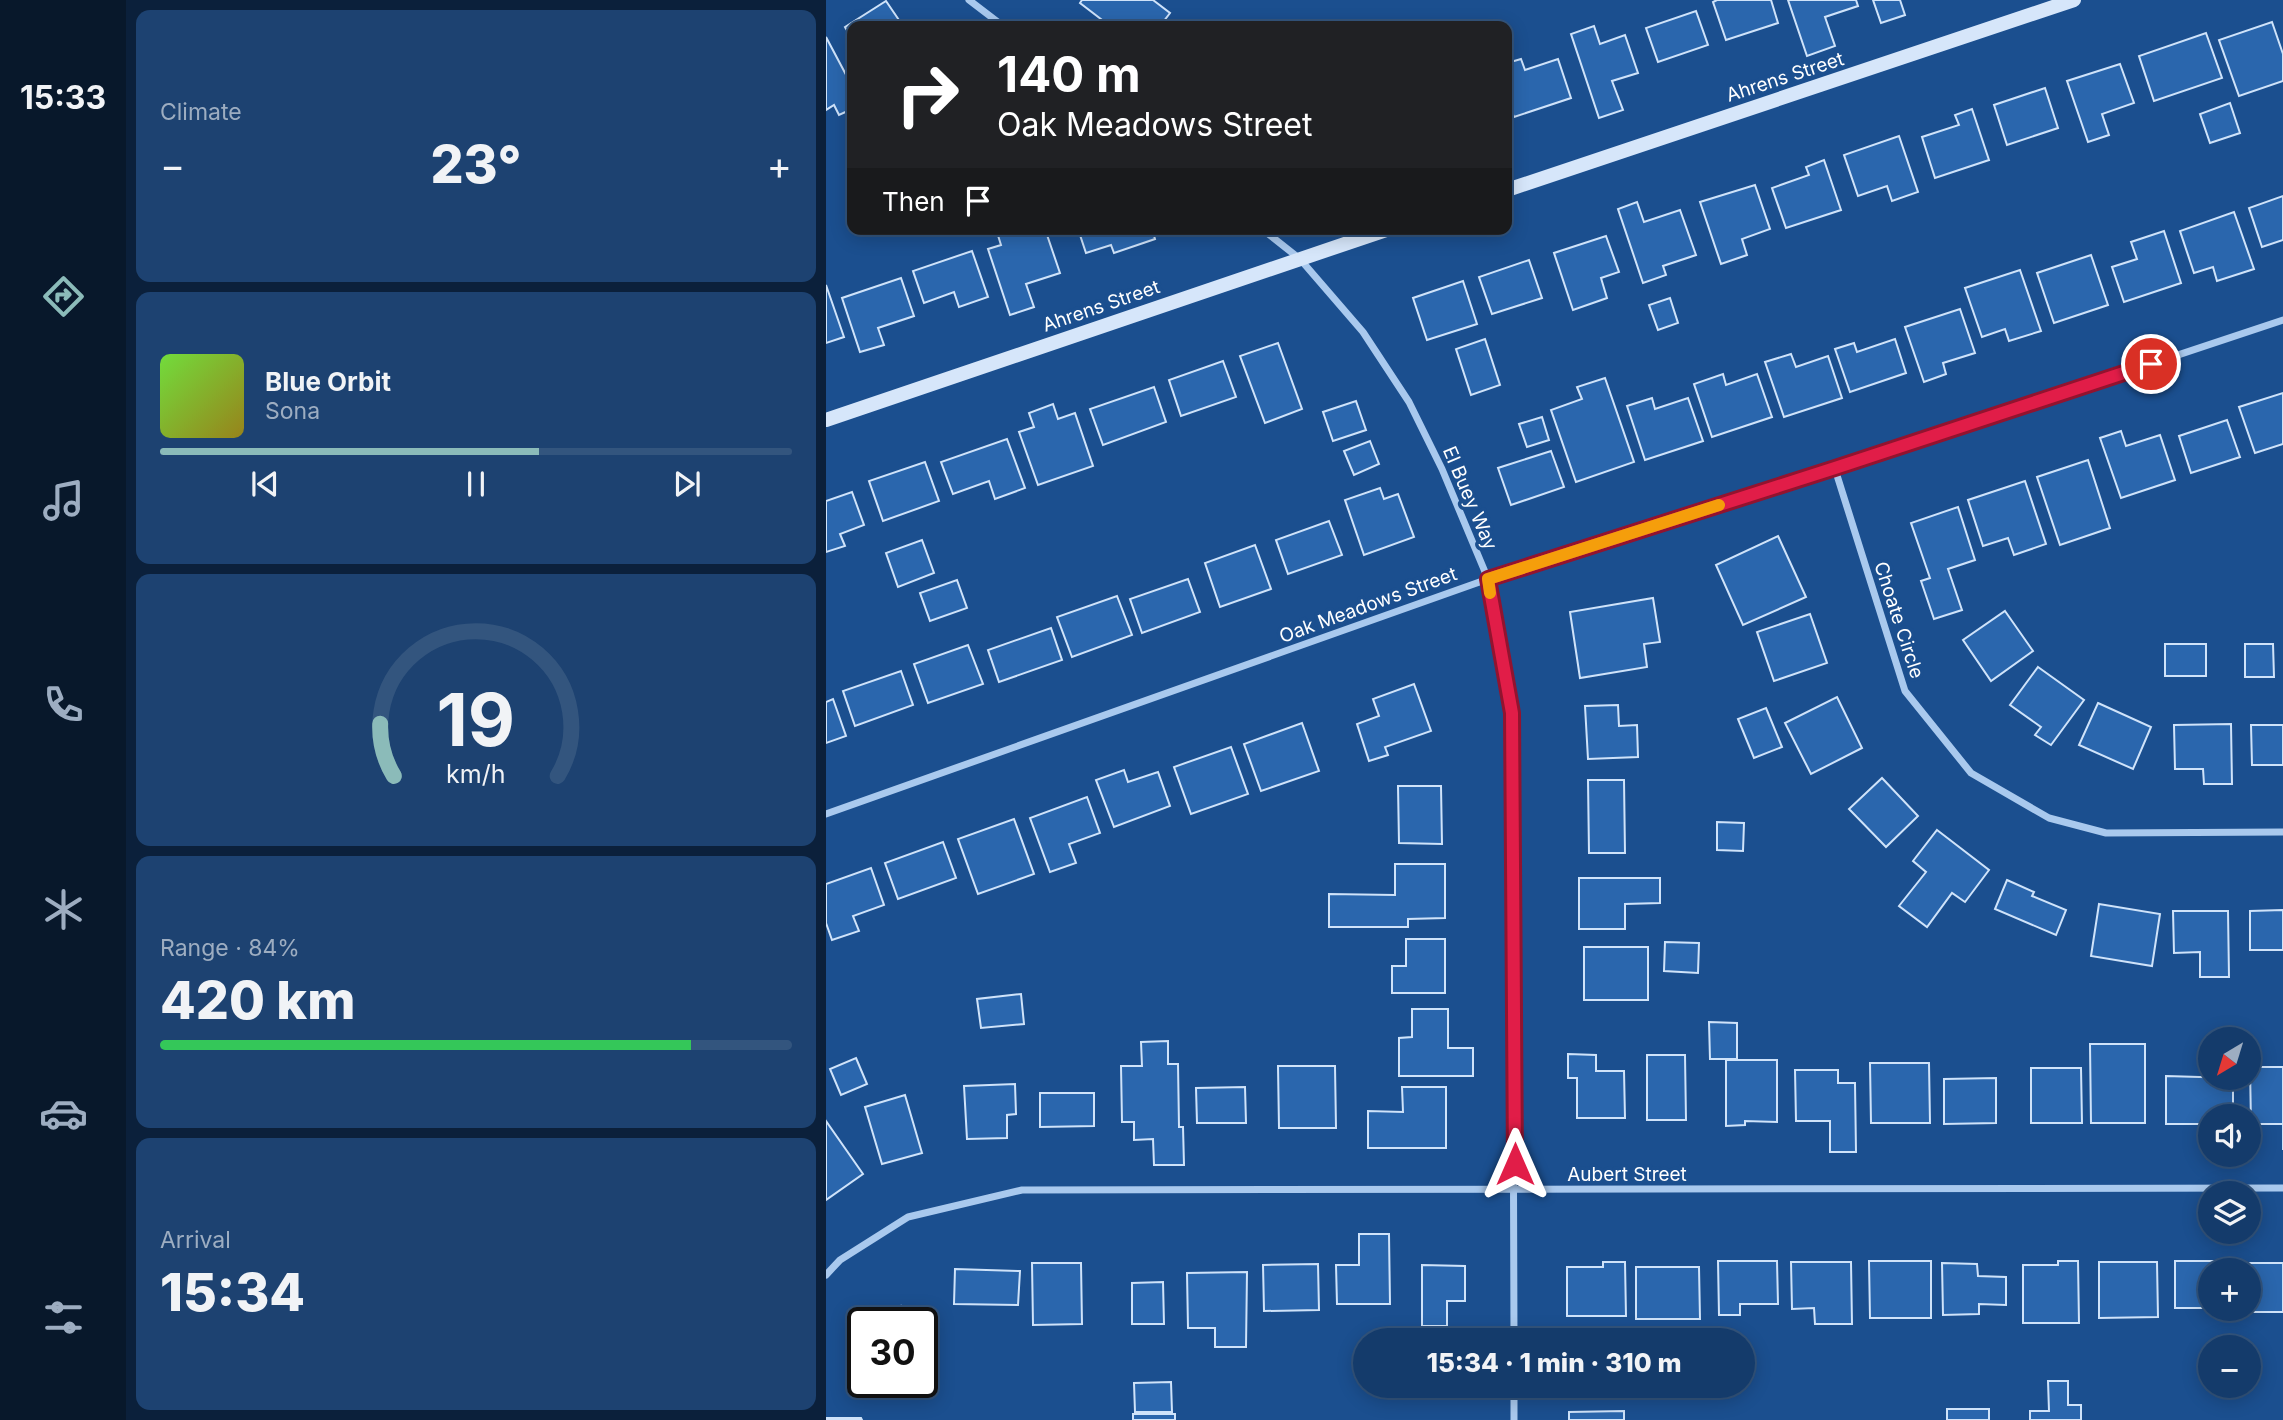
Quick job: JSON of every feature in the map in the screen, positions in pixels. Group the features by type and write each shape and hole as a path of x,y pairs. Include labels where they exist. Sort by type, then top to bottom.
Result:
{"street":[{"path":"969,0 996,21"},
{"name":"Ahrens Street","path":"1512,188 2074,0"},
{"name":"El Buey Way","path":"1270,235 1300,259 1363,332 1409,401 1442,469 1488,579 1512,713 1514,1328"},
{"name":"Ahrens Street","path":"826,420 1371,235"},
{"name":"Oak Meadows Street","path":"826,814 1488,579 2283,320"},
{"name":"Choate Circle","path":"1835,468 1905,691 1971,773 2049,818 2106,833 2283,832"},
{"name":"Aubert Street","path":"826,1275 841,1260 908,1217 1023,1190 2283,1188"},
{"path":"1514,1398 1514,1420"}],"building":[{"path":"1082,0 1153,0 1170,13 1164,21 1103,21 1080,3"},
{"path":"1771,0 1778,23 1726,40 1713,2"},
{"path":"1788,0 1856,0 1858,6 1825,17 1835,46 1807,56"},
{"path":"1873,0 1900,0 1905,15 1881,23"},
{"path":"886,1 900,21 854,21"},
{"path":"1696,11 1708,45 1658,62 1646,28"},
{"path":"2272,22 2283,54 2283,81 2239,96 2219,40"},
{"path":"1594,26 1600,44 1625,35 1638,73 1612,81 1623,110 1599,118 1571,34"},
{"path":"2206,33 2222,78 2154,101 2139,56"},
{"path":"826,37 847,77 847,111 839,115 834,105 826,110"},
{"path":"1521,59 1525,70 1558,59 1571,98 1514,117 1512,62"},
{"path":"2120,64 2134,103 2102,114 2109,135 2088,142 2067,81"},
{"path":"2045,88 2058,128 2007,145 1994,105"},
{"path":"2230,103 2240,133 2210,143 2200,114"},
{"path":"1972,109 1989,160 1935,178 1922,137 1959,125 1955,115"},
{"path":"1899,136 1918,192 1892,201 1887,186 1858,196 1844,155"},
{"path":"1824,160 1841,210 1786,228 1772,188 1809,175 1806,167"},
{"path":"1755,185 1770,229 1742,239 1747,255 1721,264 1700,202"},
{"path":"2283,196 2283,240 2262,247 2249,208"},
{"path":"1637,202 1644,222 1680,210 1696,255 1663,266 1666,275 1643,283 1618,209"},
{"path":"2234,212 2254,269 2217,281 2213,267 2194,273 2180,231"},
{"path":"2164,231 2181,283 2124,302 2112,267 2137,259 2131,242"},
{"path":"998,235 1047,235 1060,273 1026,284 1034,307 1010,315 988,249 1001,245"},
{"path":"1080,235 1154,235 1155,239 1114,253 1111,245 1086,253"},
{"path":"1606,236 1619,272 1601,278 1607,298 1573,310 1554,253"},
{"path":"972,251 988,297 959,307 954,292 924,303 913,271"},
{"path":"2091,255 2108,305 2054,323 2037,273"},
{"path":"1529,260 1542,298 1492,314 1479,277"},
{"path":"2020,270 2041,331 2009,341 2005,329 1982,337 1965,288"},
{"path":"901,278 914,316 878,328 884,345 860,352 842,298"},
{"path":"1463,281 1477,324 1427,340 1413,298"},
{"path":"826,285 844,337 826,343"},
{"path":"1670,298 1678,323 1658,330 1649,305"},
{"path":"1960,309 1975,353 1943,363 1946,374 1924,382 1905,327"},
{"path":"1485,339 1500,385 1471,395 1456,349"},
{"path":"1895,339 1906,373 1850,392 1835,349 1854,343 1857,352"},
{"path":"1278,343 1302,409 1265,423 1240,356"},
{"path":"1791,354 1796,367 1828,356 1842,398 1784,417 1765,362"},
{"path":"1223,361 1236,397 1181,416 1169,380"},
{"path":"1723,374 1726,385 1757,374 1772,417 1712,437 1694,384"},
{"path":"1605,378 1634,462 1576,482 1551,410 1582,399 1577,387"},
{"path":"1154,387 1166,422 1103,445 1090,409"},
{"path":"2283,393 2283,444 2255,453 2239,407"},
{"path":"1652,398 1655,409 1688,398 1703,441 1645,460 1627,406"},
{"path":"1356,401 1366,430 1333,441 1323,412"},
{"path":"1053,404 1058,419 1075,413 1093,466 1038,485 1019,432 1034,427 1029,413"},
{"path":"1542,417 1549,440 1527,447 1519,424"},
{"path":"2227,420 2240,457 2191,473 2179,436"},
{"path":"2121,431 2126,446 2160,435 2175,480 2121,498 2100,438"},
{"path":"1007,439 1025,488 995,499 989,481 953,494 941,462"},
{"path":"1370,441 1379,464 1354,475 1344,451"},
{"path":"1551,451 1564,487 1511,505 1498,468"},
{"path":"2088,460 2110,528 2060,545 2037,477"},
{"path":"925,462 939,501 883,521 869,481"},
{"path":"2025,481 2046,544 2014,555 2008,538 1983,546 1968,500"},
{"path":"1380,488 1384,499 1398,494 1414,537 1364,555 1345,500"},
{"path":"852,492 864,525 840,534 845,546 826,552 826,501"},
{"path":"1958,507 1975,560 1948,569 1962,610 1934,619 1921,581 1930,578 1911,523"},
{"path":"1329,521 1342,555 1288,574 1276,540"},
{"path":"1778,536 1806,597 1743,625 1716,565"},
{"path":"922,540 934,573 898,587 886,553"},
{"path":"1255,545 1271,589 1220,607 1205,563"},
{"path":"1188,579 1200,612 1142,633 1130,599"},
{"path":"957,580 967,608 930,621 920,593"},
{"path":"1117,596 1132,635 1072,657 1057,617"},
{"path":"1653,598 1660,642 1644,644 1647,667 1580,678 1570,612"},
{"path":"2005,611 2033,651 1991,681 1963,640"},
{"path":"1810,614 1827,663 1774,681 1757,632"},
{"path":"1051,628 1062,660 999,682 988,650"},
{"path":"2165,644 2206,644 2206,676 2165,676"},
{"path":"2245,644 2273,644 2274,677 2245,677"},
{"path":"968,645 983,684 928,703 914,664"},
{"path":"2038,667 2084,700 2051,745 2035,735 2041,727 2010,705"},
{"path":"901,671 913,705 855,726 843,691"},
{"path":"1414,684 1431,731 1385,747 1388,755 1369,761 1357,724 1379,716 1373,699"},
{"path":"1837,697 1862,748 1811,774 1785,723"},
{"path":"833,699 846,736 826,743 826,702"},
{"path":"2098,703 2151,727 2133,769 2079,745"},
{"path":"1618,705 1619,726 1637,725 1638,757 1588,759 1585,706"},
{"path":"1766,708 1782,747 1754,758 1738,719"},
{"path":"1302,723 1319,771 1261,791 1244,744"},
{"path":"2231,724 2232,784 2204,784 2203,769 2175,769 2174,725"},
{"path":"2251,725 2283,725 2283,765 2252,765"},
{"path":"1231,747 1248,794 1191,814 1174,767"},
{"path":"1124,770 1128,782 1158,772 1170,806 1114,827 1096,780"},
{"path":"1882,778 1918,816 1886,847 1849,809"},
{"path":"1588,780 1624,780 1625,853 1589,853"},
{"path":"1398,786 1441,786 1442,844 1399,843"},
{"path":"1087,797 1100,833 1069,844 1076,863 1050,872 1030,818"},
{"path":"1014,819 1034,874 978,894 958,839"},
{"path":"1717,822 1744,823 1743,851 1717,850"},
{"path":"1937,830 1989,870 1965,902 1952,893 1927,927 1899,906 1926,872 1913,861"},
{"path":"943,842 956,878 898,899 885,863"},
{"path":"1395,864 1445,864 1445,918 1408,919 1408,927 1329,927 1329,894 1395,895"},
{"path":"871,868 884,905 853,916 859,931 832,940 826,923 826,884"},
{"path":"1579,878 1660,878 1660,903 1625,904 1625,929 1579,929"},
{"path":"2007,880 2034,892 2032,896 2066,910 2056,935 1995,909"},
{"path":"2099,904 2160,914 2152,966 2091,956"},
{"path":"2283,910 2283,950 2250,950 2250,911"},
{"path":"2173,911 2228,911 2229,977 2200,977 2200,952 2174,953"},
{"path":"1406,939 1445,939 1445,993 1392,993 1392,966 1406,966"},
{"path":"1665,942 1699,943 1698,973 1664,971"},
{"path":"1584,947 1648,947 1648,1000 1584,1000"},
{"path":"1021,994 1024,1024 981,1028 977,999"},
{"path":"1412,1009 1448,1009 1448,1048 1473,1048 1473,1076 1399,1076 1399,1038 1412,1037"},
{"path":"1709,1022 1737,1023 1737,1059 1710,1059"},
{"path":"1168,1041 1168,1064 1178,1064 1179,1127 1183,1127 1184,1165 1154,1165 1153,1139 1134,1140 1134,1122 1122,1122 1121,1066 1142,1066 1141,1042"},
{"path":"2090,1044 2145,1044 2145,1123 2091,1123"},
{"path":"1568,1054 1596,1055 1596,1071 1624,1071 1625,1118 1577,1118 1577,1078 1568,1078"},
{"path":"1647,1055 1685,1055 1686,1120 1647,1120"},
{"path":"856,1058 867,1084 841,1095 830,1069"},
{"path":"1726,1060 1777,1060 1777,1122 1745,1121 1745,1125 1726,1126"},
{"path":"1870,1063 1929,1063 1930,1123 1871,1123"},
{"path":"1278,1066 1335,1066 1336,1128 1279,1128"},
{"path":"2261,1067 2283,1067 2283,1124 2261,1124 2261,1104 2251,1104 2250,1090 2261,1090"},
{"path":"2031,1068 2081,1068 2082,1123 2031,1123"},
{"path":"1795,1070 1838,1070 1838,1083 1855,1083 1856,1152 1830,1152 1830,1121 1796,1121"},
{"path":"2166,1076 2198,1077 2198,1090 2233,1090 2233,1104 2198,1104 2198,1124 2166,1124"},
{"path":"1996,1078 1996,1123 1944,1124 1944,1079"},
{"path":"1015,1084 1016,1114 1007,1115 1007,1138 967,1139 964,1086"},
{"path":"1245,1087 1246,1123 1197,1123 1196,1088"},
{"path":"1402,1087 1446,1087 1446,1148 1368,1148 1368,1111 1403,1112"},
{"path":"1040,1093 1094,1093 1094,1126 1040,1127"},
{"path":"905,1095 922,1153 882,1164 865,1107"},
{"path":"826,1121 863,1174 826,1200"},
{"path":"1359,1234 1389,1234 1390,1304 1337,1304 1336,1265 1359,1265"},
{"path":"1718,1261 1777,1261 1778,1304 1740,1304 1740,1315 1719,1315"},
{"path":"1869,1261 1931,1261 1931,1318 1870,1318"},
{"path":"2058,1261 2078,1261 2079,1323 2023,1323 2023,1265 2058,1265"},
{"path":"2175,1261 2198,1261 2198,1308 2175,1308"},
{"path":"1603,1262 1625,1262 1626,1316 1567,1316 1567,1267 1603,1267"},
{"path":"1791,1262 1851,1262 1852,1324 1815,1324 1814,1308 1792,1309"},
{"path":"2099,1262 2157,1262 2158,1317 2099,1318"},
{"path":"1032,1263 1081,1263 1082,1324 1033,1325"},
{"path":"1942,1263 1977,1264 1978,1276 2006,1277 2006,1305 1979,1304 1979,1314 1943,1315"},
{"path":"2261,1263 2283,1263 2283,1312 2261,1312"},
{"path":"1318,1264 1319,1310 1264,1311 1263,1265"},
{"path":"1422,1265 1465,1266 1465,1301 1447,1301 1447,1326 1422,1326"},
{"path":"1636,1267 1699,1267 1700,1319 1636,1319"},
{"path":"955,1269 1020,1271 1018,1305 954,1304"},
{"path":"1247,1272 1246,1347 1215,1347 1215,1328 1188,1328 1187,1273"},
{"path":"1163,1282 1164,1324 1132,1324 1132,1283"},
{"path":"2048,1381 2068,1381 2068,1405 2081,1405 2081,1420 2030,1420 2030,1411 2049,1411"},
{"path":"1171,1382 1172,1412 1135,1412 1134,1383"},
{"path":"1947,1409 1989,1409 1989,1420 1947,1420"},
{"path":"1624,1411 1624,1420 1569,1420 1569,1412"},
{"path":"1133,1414 1175,1414 1175,1420 1133,1420"},
{"path":"861,1418 862,1420 826,1420"}],"slow traffic":[{"path":"1490,593 1488,579 1719,505"}],"route":[{"path":"1515,1164 1512,713 1488,579 2151,364"}]}
